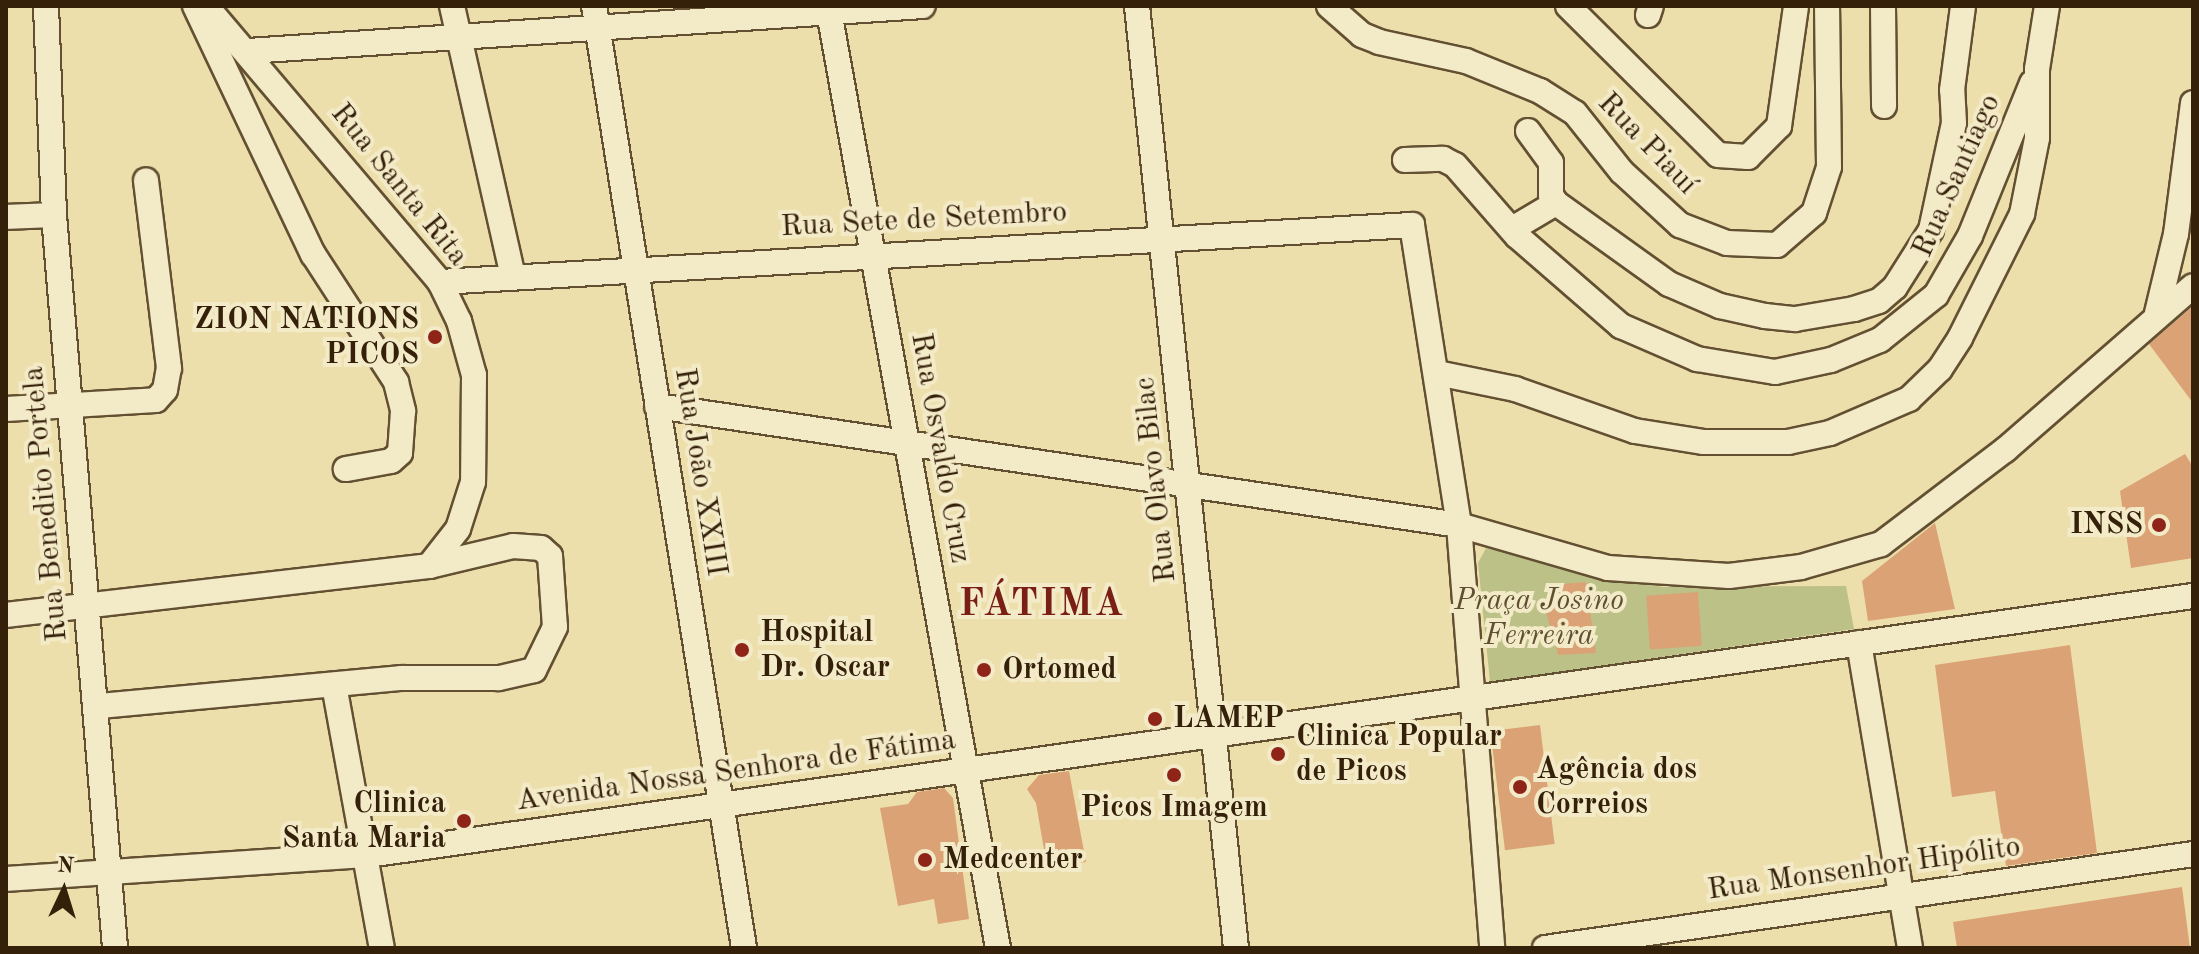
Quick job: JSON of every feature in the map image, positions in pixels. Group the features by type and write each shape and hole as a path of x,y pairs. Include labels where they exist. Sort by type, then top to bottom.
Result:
{"street":[{"name":"Rua Benedito Portela","path":"46,6 54,215 68,405 98,706 115,948"},
{"path":"195,6 313,254 396,382 403,411 400,453 391,461 346,469"},
{"name":"Rua Santa Rita","path":"206,6 248,51 440,282 459,321 474,375 476,453 468,507 429,566"},
{"path":"452,6 513,276"},
{"path":"248,51 459,37 596,18 923,6"},
{"name":"Rua Olavo Bilac","path":"1137,6 1159,238 1190,482 1236,948"},
{"name":"Rua Piauí","path":"1329,6 1362,35 1379,42 1466,61 1540,91 1575,113 1622,172 1680,225 1727,243 1777,245 1814,213 1829,167 1827,6"},
{"path":"1568,6 1718,155 1748,157 1779,126 1796,6"},
{"path":"1883,6 1884,106"},
{"path":"1528,131 1551,163 1551,195 1556,203 1669,284 1720,306 1795,319 1829,316 1879,301 1918,258 1931,230 1954,123 1952,90 1963,6"},
{"path":"1492,948 1459,525 1437,373 1515,389 1635,431 1704,442 1750,444 1816,436 1909,399 1940,369 1960,338 2022,214 2037,138 2037,69 2047,6"},
{"name":"Rua Osvaldo Cruz","path":"829,10 998,948"},
{"name":"Rua João XXIII","path":"596,18 744,948"},
{"name":"Rua Santiago","path":"1405,160 1443,159 1455,165 1512,229 1621,326 1667,350 1763,372 1831,360 1900,329 1936,295 1970,236 2037,69"},
{"path":"2157,313 2176,234 2193,103"},
{"path":"6,409 156,400 169,380 146,180"},
{"path":"1512,229 1556,203"},
{"path":"6,217 54,215"},
{"name":"Rua Sete de Setembro","path":"440,282 1412,225 1437,373"},
{"path":"657,406 1190,482 1459,525 1608,568 1647,574 1754,574 1854,555 1881,544 1961,486 2157,313 2193,286"},
{"path":"6,615 429,566 513,546 541,548 550,556 555,627 534,670 498,678 334,685 98,706"},
{"path":"1471,698 2193,596"},
{"path":"1859,643 1910,948"},
{"path":"334,685 368,855 382,948"},
{"name":"Avenida Nossa Senhora de Fátima","path":"6,879 368,855 721,804 965,773 1471,698"},
{"name":"Rua Monsenhor Hipólito","path":"1545,948 2193,854"}],"green space":[{"name":"Praça Josino Ferreira","path":"1486,548 1662,587 1846,586 1854,629 1490,682 1478,563"}],"building":[{"path":"2193,306 2193,403 2149,344"},
{"name":"INSS","path":"2185,454 2193,467 2193,558 2131,568 2120,491"},
{"path":"1935,523 1955,609 1868,621 1862,581"},
{"path":"1586,582 1596,653 1558,655 1546,612 1553,611 1550,585"},
{"path":"1698,592 1702,646 1650,649 1646,596"},
{"path":"2070,645 2097,853 2006,866 1995,791 1952,797 1935,665"},
{"name":"Agência dos Correios","path":"1540,725 1555,844 1505,850 1490,731"},
{"path":"1069,771 1086,862 1047,867 1036,803 1027,789 1039,775"},
{"name":"Medcenter","path":"944,788 953,798 969,919 938,924 934,899 898,906 880,808 908,804 917,792"},
{"path":"2182,887 2190,948 1957,948 1953,922"}],"place":[{"name":"ZION NATIONS PICOS","path":"435,337"},
{"name":"INSS","path":"2159,525"},
{"name":"Hospital Dr. Oscar","path":"742,650"},
{"name":"Ortomed","path":"984,670"},
{"name":"LAMEP","path":"1155,719"},
{"name":"Clinica Popular de Picos","path":"1278,754"},
{"name":"Picos Imagem","path":"1174,775"},
{"name":"Agência dos Correios","path":"1520,787"},
{"name":"Clinica Santa Maria","path":"464,821"},
{"name":"Medcenter","path":"925,860"}],"district":[{"name":"FÁTIMA","path":"1042,606"}]}
